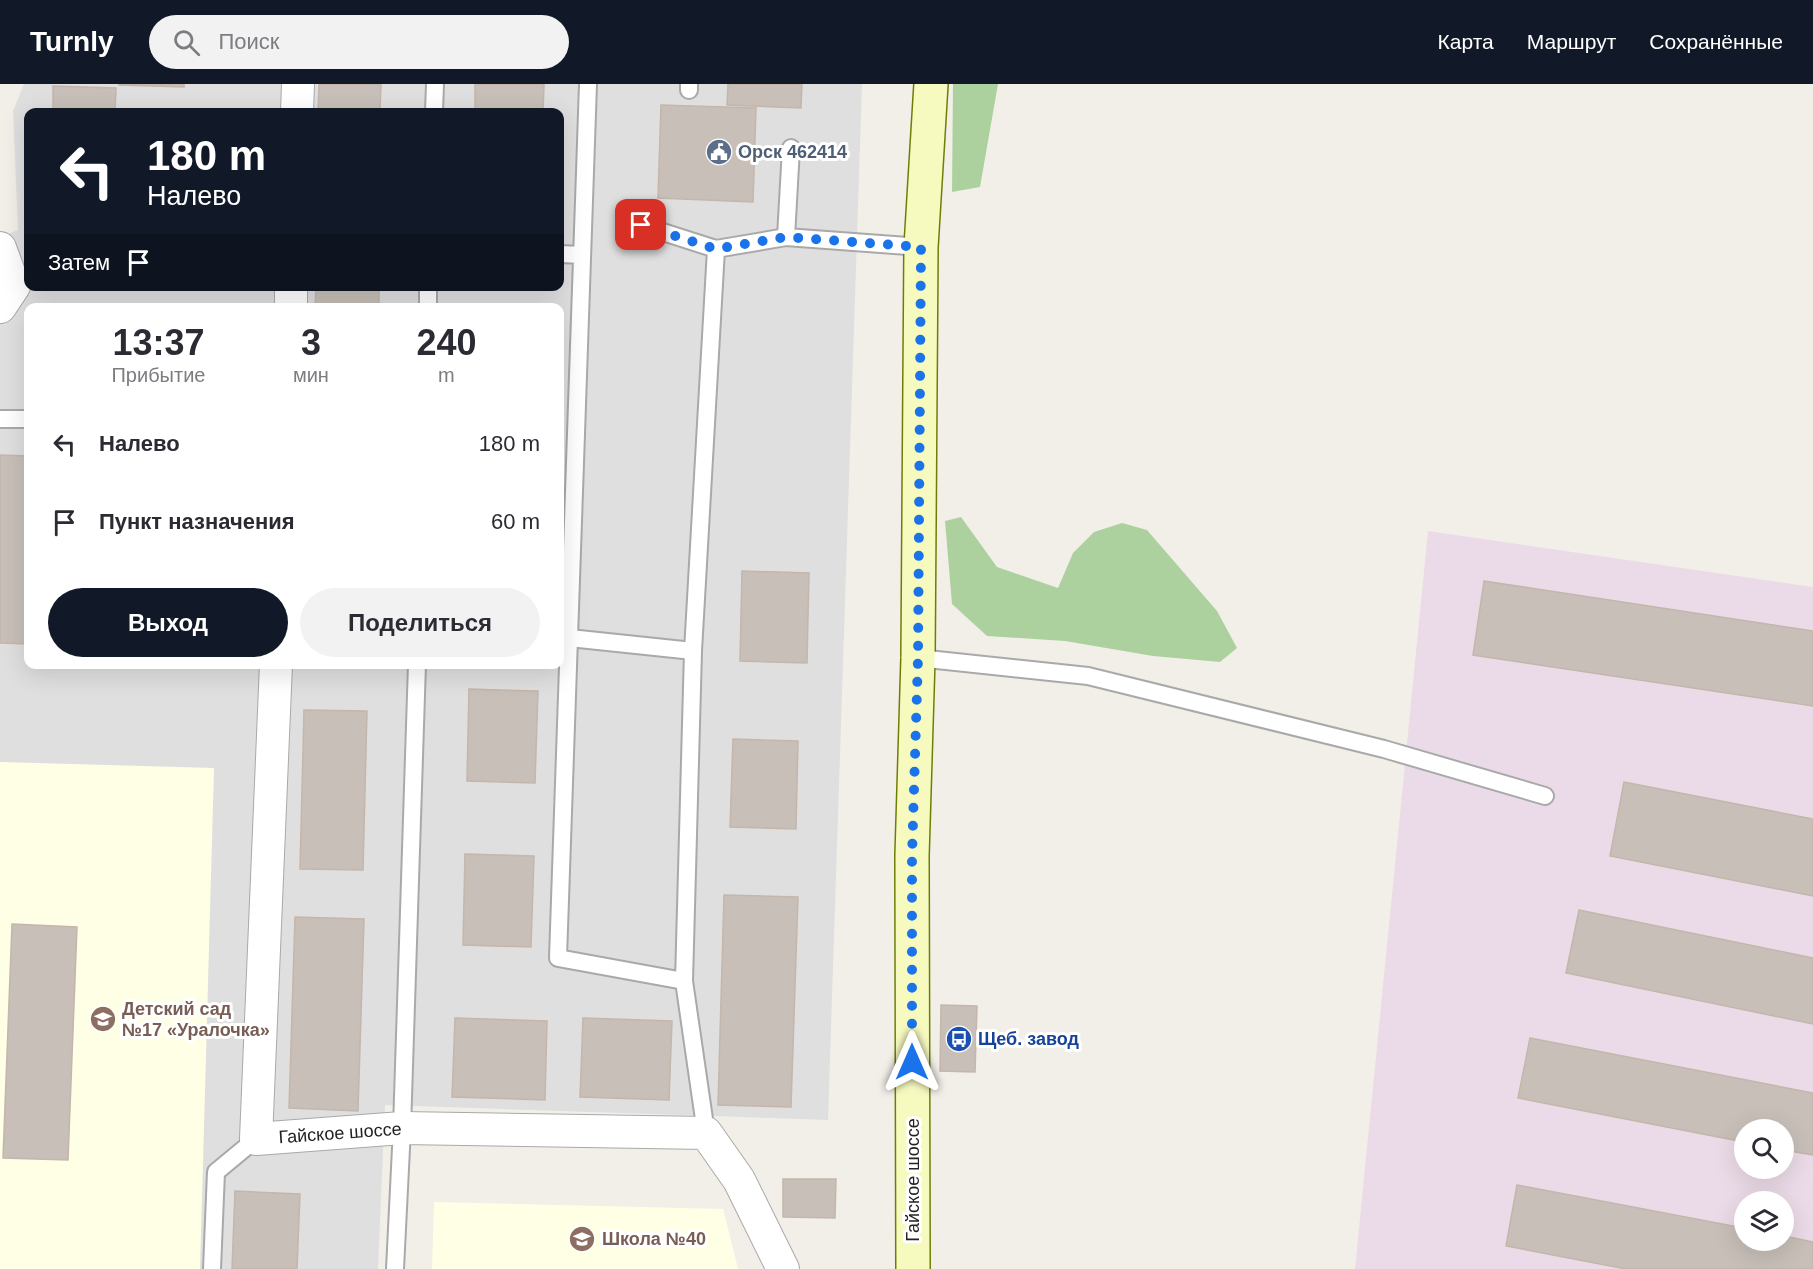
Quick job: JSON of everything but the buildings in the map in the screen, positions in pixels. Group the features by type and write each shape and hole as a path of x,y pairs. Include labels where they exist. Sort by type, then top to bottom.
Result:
{"main road":[{"name":"Гайское шоссе","path":"913,1269 912,856 918,658 921,247 931,84"}],"street":[{"path":"297,108 298,84"},
{"path":"0,248 14,286 0,307"},
{"name":"Гайское шоссе","path":"276,669 256,1139 402,1128 706,1132"},
{"path":"706,1132 739,1180 783,1269"}],"lane":[{"path":"434,108 435,84"},
{"path":"588,84 564,637 693,651"},
{"path":"786,237 791,148"},
{"path":"641,225 716,249 786,237 921,247"},
{"path":"706,1132 684,981 693,651 716,249"},
{"path":"564,254 582,255"},
{"path":"0,418 24,419"},
{"path":"918,658 1088,676 1384,749 1545,796"},
{"path":"395,1269 402,1128 417,669"},
{"path":"563,669 558,958 684,981"},
{"path":"212,1269 216,1172 256,1139"}],"shaded area":[{"path":"24,84 862,84 828,1120 385,1105 378,1269 0,1269 0,237 18,230 13,111"},
{"path":"1428,531 1813,587 1813,1269 1355,1269"},
{"name":"Детский сад №17 «Уралочка»","path":"0,762 214,768 200,1269 0,1269"},
{"name":"Школа №40","path":"434,1202 723,1209 738,1269 432,1269"}],"green space":[{"path":"953,84 998,84 980,187 952,192"},
{"path":"961,517 997,567 1058,588 1073,553 1094,532 1122,523 1147,530 1217,611 1237,648 1220,662 1153,656 1065,641 987,636 952,604 945,521"}],"place":[{"name":"Орск 462414","path":"719,152"},
{"name":"Детский сад №17 «Уралочка»","path":"103,1019"},
{"name":"Щеб. завод","path":"959,1039"},
{"name":"Школа №40","path":"582,1239"}],"route":[{"path":"641,225 716,249 786,237 921,247 918,658 912,856 912,1062"}]}
